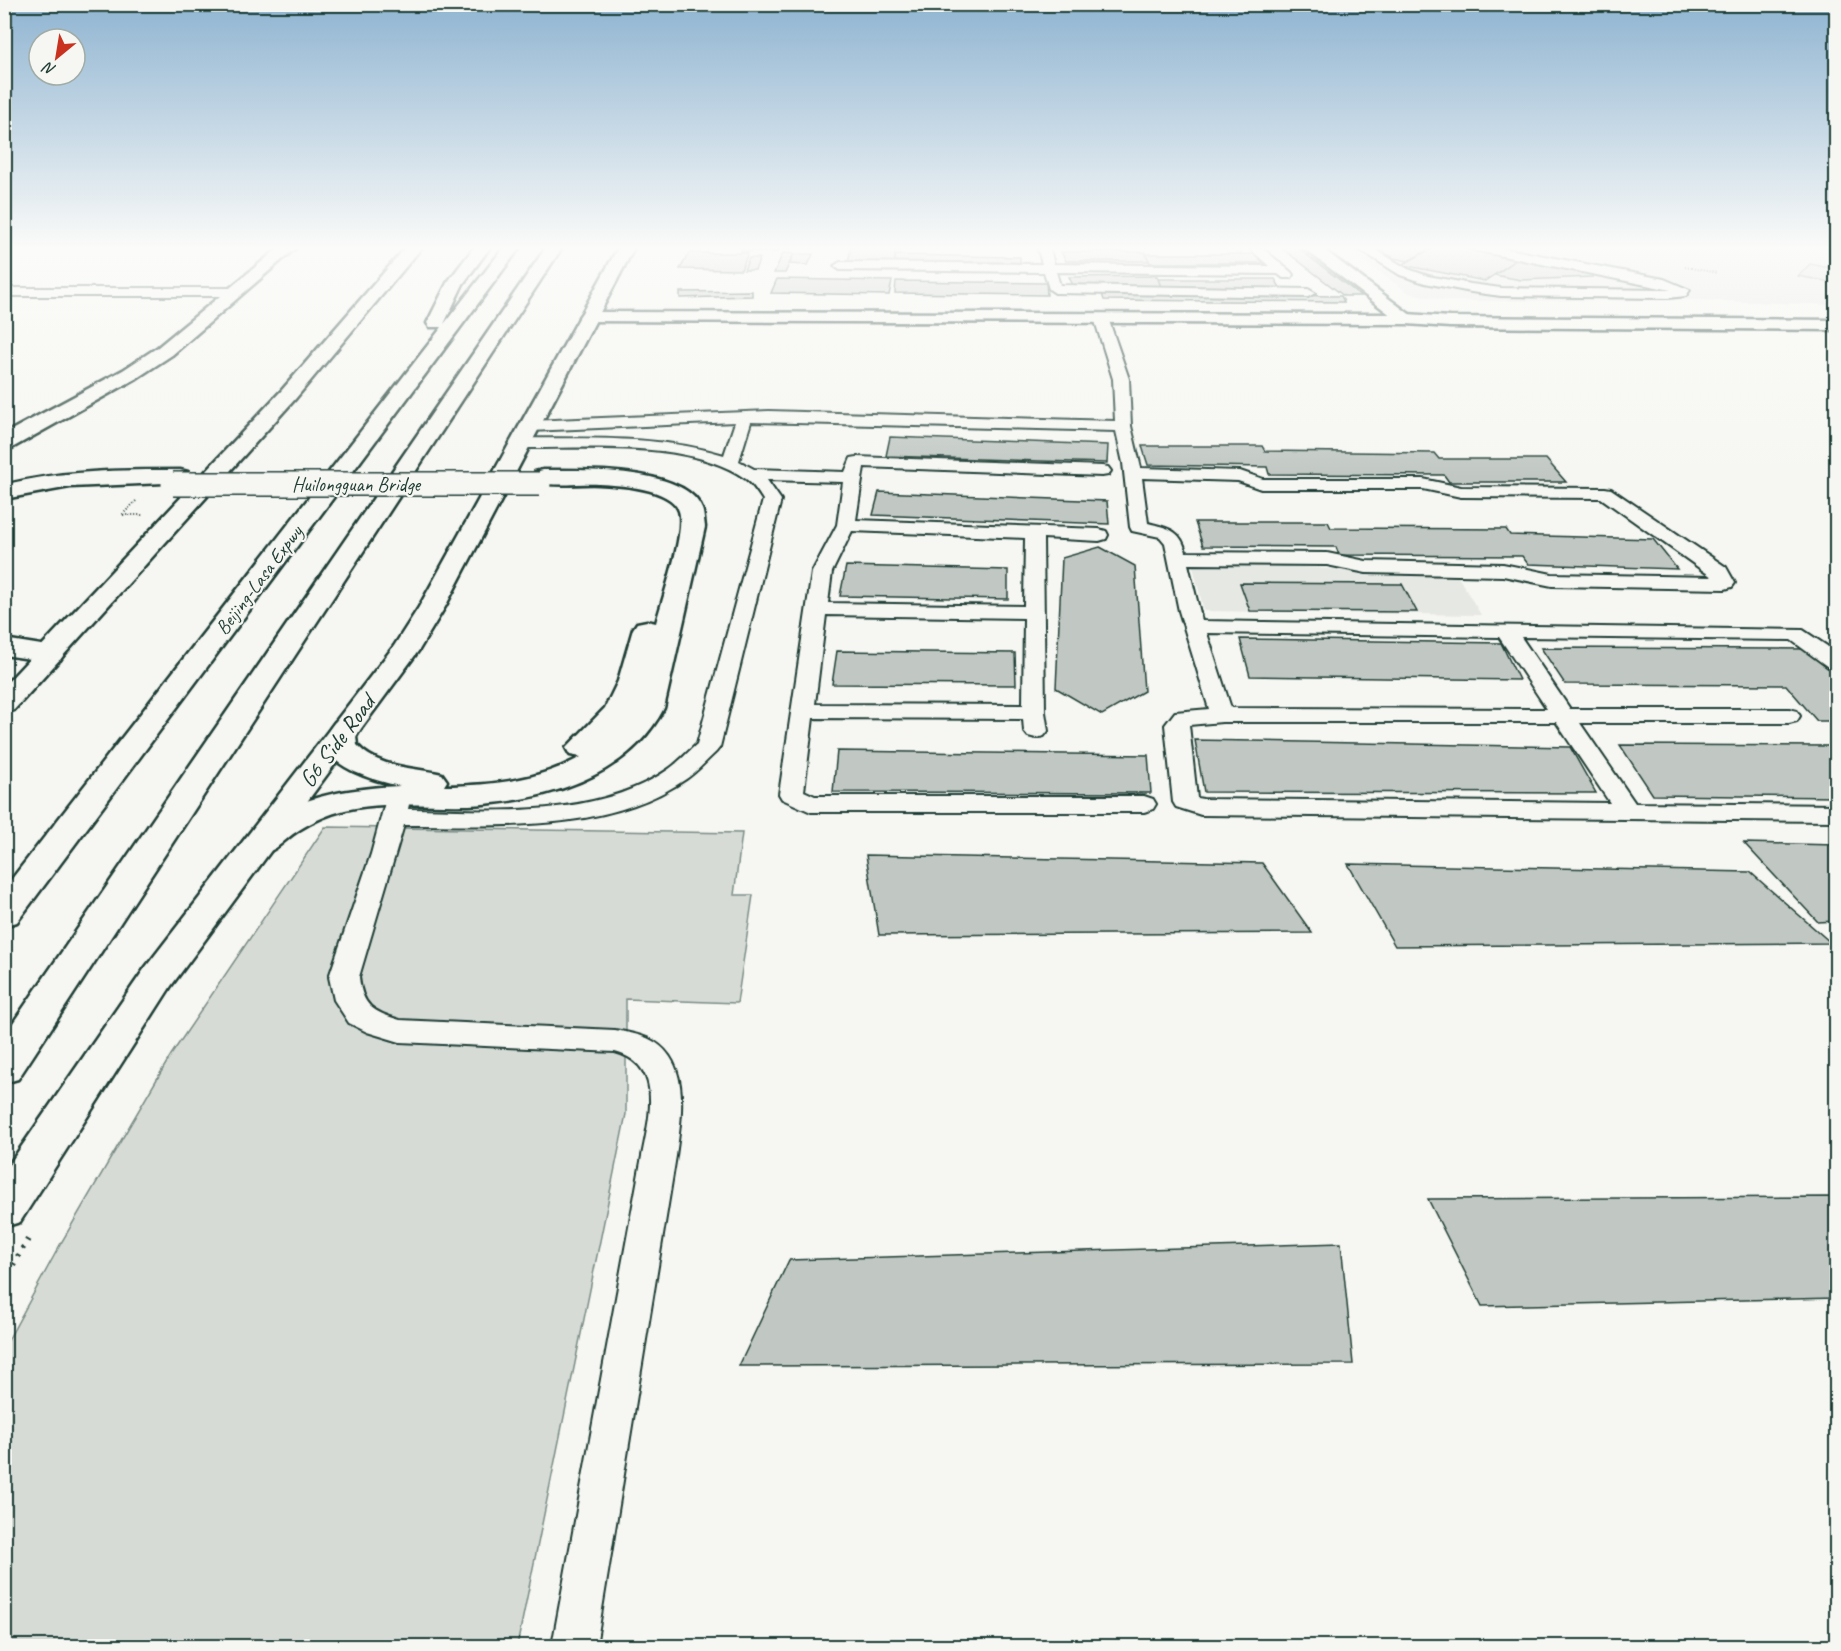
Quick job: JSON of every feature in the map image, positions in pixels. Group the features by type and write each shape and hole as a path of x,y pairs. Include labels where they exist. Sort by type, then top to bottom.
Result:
{"main road":[{"path":"4,443 149,362 197,323"},
{"path":"4,704 289,394 349,323"},
{"path":"403,389 436,323"},
{"name":"Beijing-Lasa Expwy","path":"4,914 454,323"},
{"path":"4,1068 503,323"},
{"name":"G6 Side Road","path":"4,1209 152,986 405,651 432,607 585,323"},
{"path":"1585,323 1836,325"},
{"path":"337,572 459,389"},
{"path":"251,854 282,826 310,810 351,798 396,806 523,789 569,775 589,766 619,746 638,727 649,708 693,527 693,514 686,501 678,495 652,484 597,477 541,481"},
{"path":"4,492 75,479 177,481"},
{"path":"4,501 39,492 81,486 177,481"},
{"name":"Huilongguan Bridge","path":"177,481 541,481"},
{"path":"346,728 341,737 342,747 364,764 416,779 465,782 501,777 545,766 580,749 613,721 626,699 674,535 674,514 663,501 638,491 605,485 541,481"},
{"path":"4,647 50,654"}],"street":[{"path":"1103,323 1121,379 1123,426 1133,472 1139,527 1166,533 1174,542 1194,627 1222,716"},
{"path":"525,435 596,424 770,416 1123,426"},
{"path":"730,464 744,418"},
{"path":"589,445 596,424"},
{"path":"525,435 589,445 652,446 687,451 730,464 757,480 772,500 708,747 695,762 671,780 637,794 599,807 562,814 527,817 396,806 344,977 345,995 353,1010 372,1022 400,1031 615,1041 639,1048 653,1060 666,1081 666,1106 659,1156 574,1647"},
{"path":"1102,471 857,462 852,477 846,525 822,572 791,794 811,804 1144,804"},
{"path":"1133,472 1240,476 1261,484 1423,484 1461,492 1605,493 1719,571 1725,583 1552,580 1503,570 1366,567 1327,559 1178,558"},
{"path":"757,480 852,477"},
{"path":"846,525 1099,535"},
{"path":"803,711 1035,721 1034,533"},
{"path":"817,609 1033,612"},
{"path":"1194,627 1796,634 1836,662"},
{"path":"1506,631 1628,811"},
{"path":"1789,716 1222,716 1183,717 1177,725 1185,802 1201,807 1836,813"}],"path":[{"path":"137,500 122,515 146,515"}],"shaded area":[{"path":"1260,564 1404,574 1457,575 1481,615 1204,611 1193,566"},
{"path":"325,827 742,833 734,895 753,895 737,1003 626,999 626,1114 517,1646 5,1646 5,1346 61,1243 171,1055"}],"building":[{"path":"890,437 1108,445 1107,463 886,456"},
{"path":"1142,446 1262,446 1265,451 1434,453 1439,459 1546,459 1566,482 1449,482 1444,475 1269,474 1267,467 1148,465"},
{"path":"879,492 1107,501 1109,524 873,515"},
{"path":"1195,522 1328,522 1331,528 1506,529 1510,535 1653,539 1677,569 1528,564 1522,556 1339,555 1336,547 1203,546"},
{"path":"1100,547 1135,566 1144,691 1102,715 1056,688 1062,558"},
{"path":"846,566 1008,570 1008,599 840,596"},
{"path":"1240,583 1402,584 1417,612 1250,611"},
{"path":"1240,639 1501,643 1519,680 1250,676"},
{"path":"1541,648 1814,649 1836,673 1836,721 1817,721 1786,685 1565,684"},
{"path":"837,651 1015,653 1016,685 832,684"},
{"path":"1195,740 1570,747 1596,793 1204,792"},
{"path":"1620,745 1836,746 1836,797 1653,795"},
{"path":"837,751 1148,755 1151,793 833,792"},
{"path":"1744,843 1836,845 1836,921 1818,922"},
{"path":"866,855 1262,863 1312,933 879,935"},
{"path":"1348,864 1750,872 1831,943 1395,946"},
{"path":"1836,1197 1836,1298 1482,1306 1428,1199"},
{"path":"1341,1243 1353,1364 739,1366 789,1260"}]}
